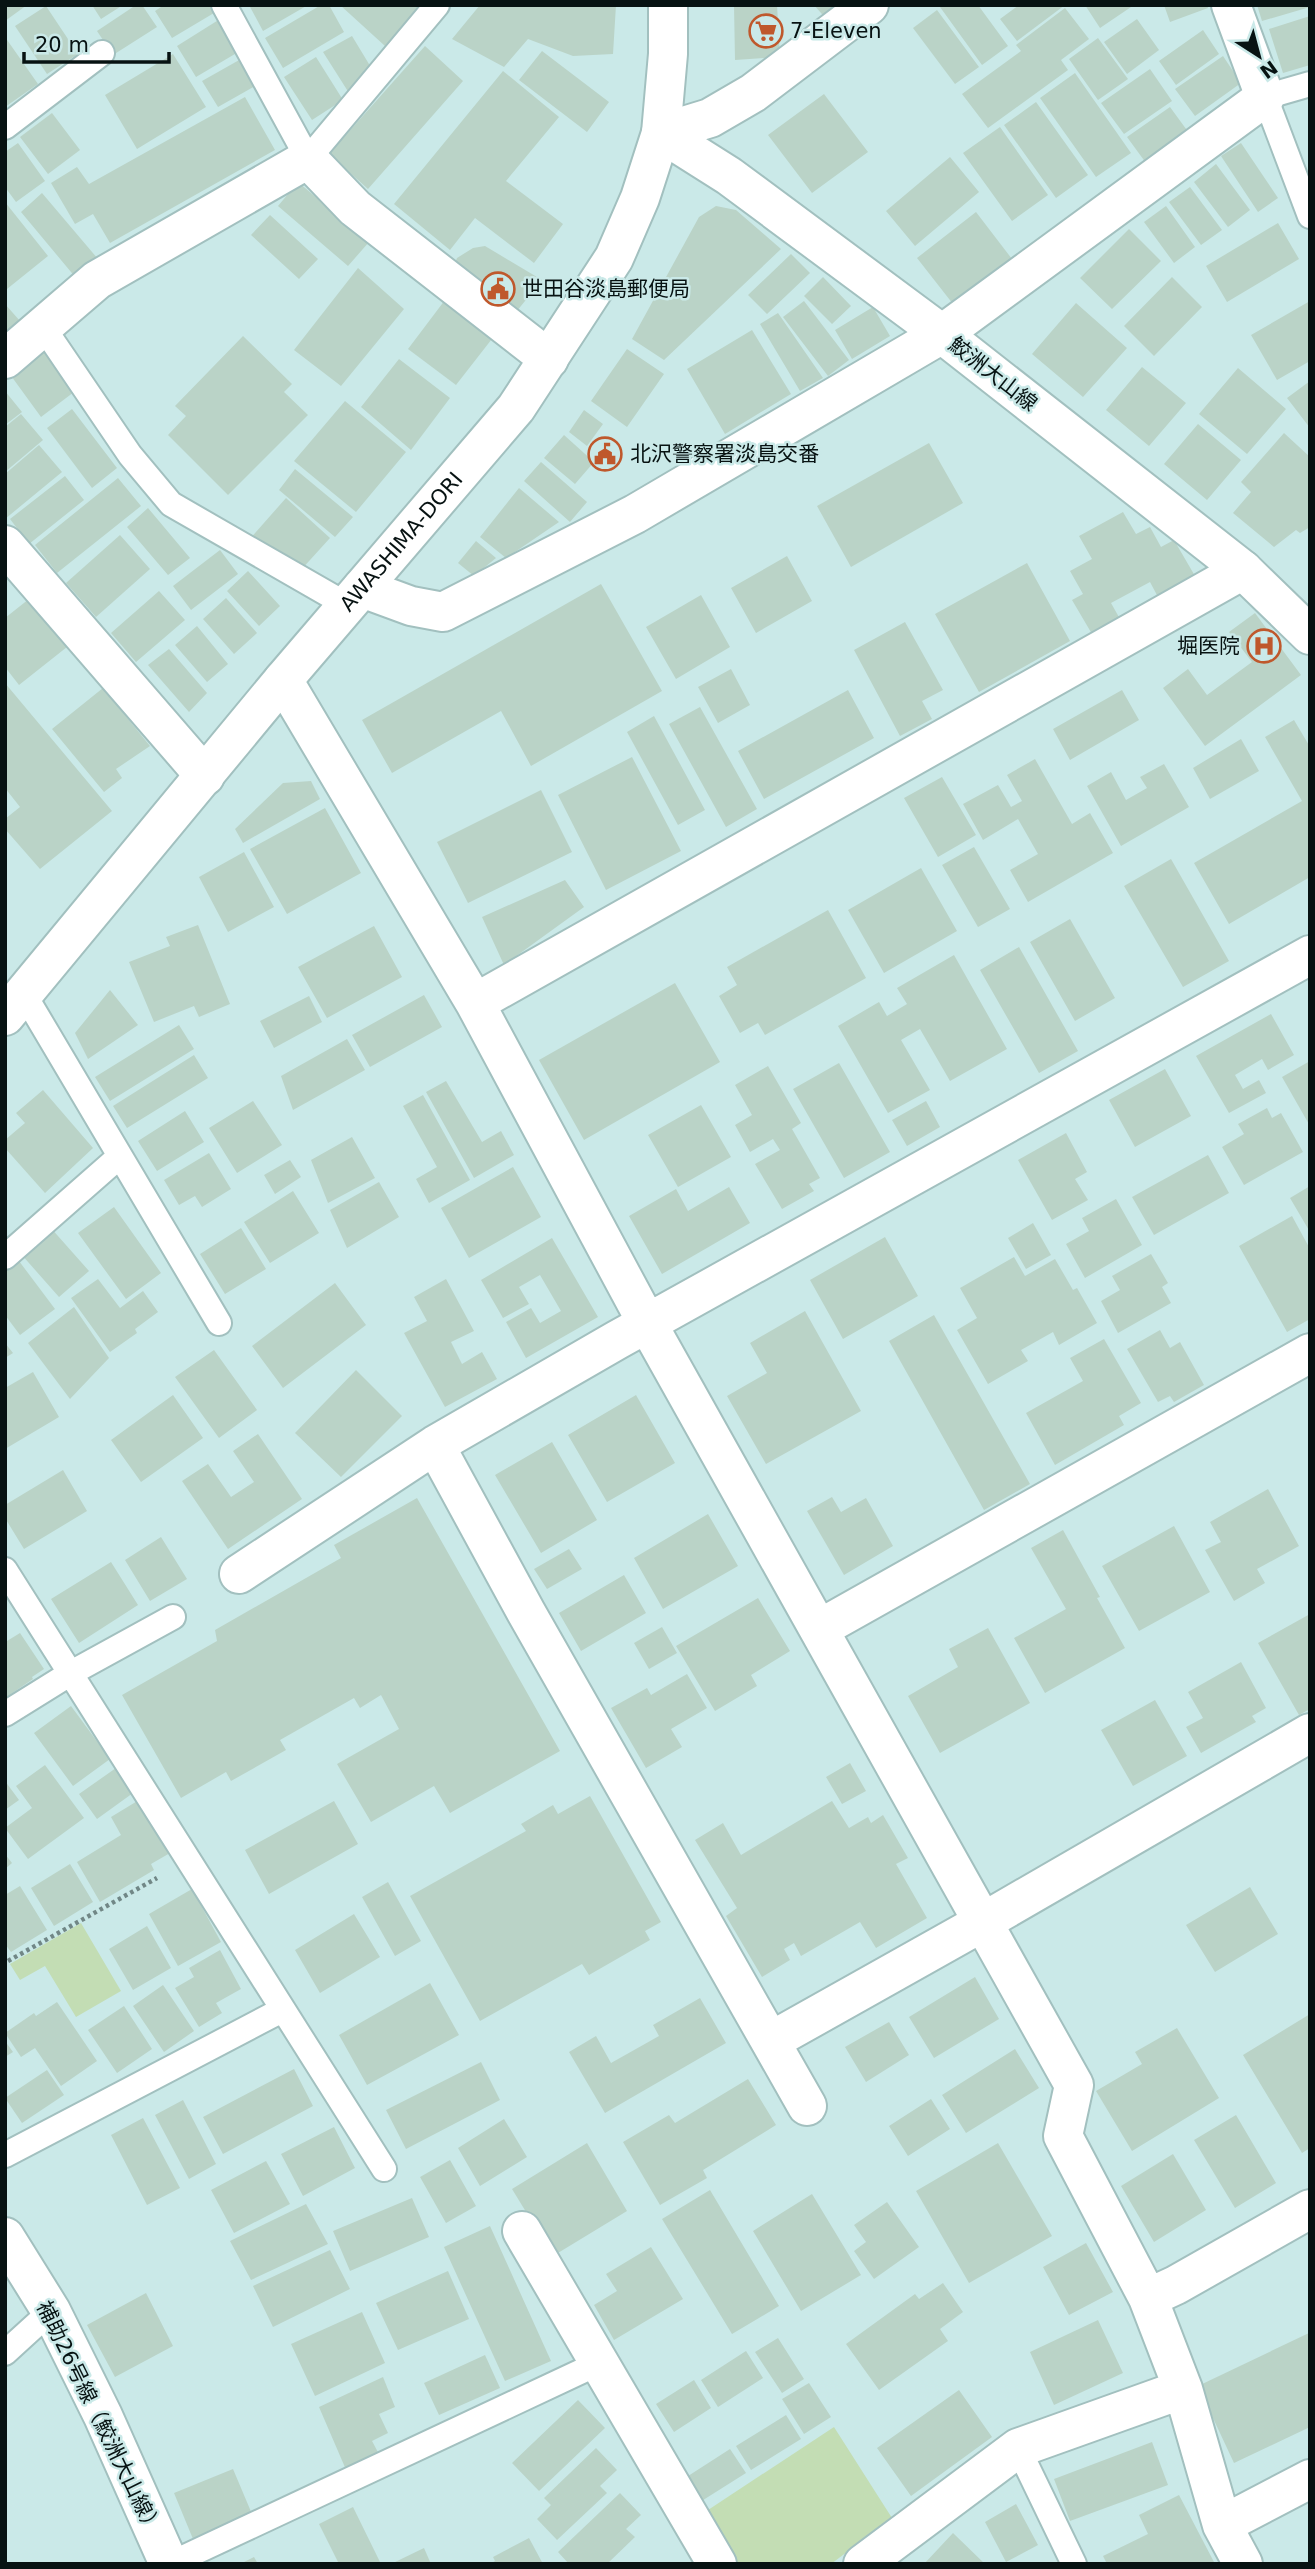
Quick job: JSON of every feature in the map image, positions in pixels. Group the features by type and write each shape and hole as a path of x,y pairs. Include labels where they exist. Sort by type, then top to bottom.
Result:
{"street":[{"name":"AWASHIMA-DORI","path":"14,1005 283,680 516,408 614,258 640,198 661,133 668,54 668,5"},
{"path":"661,133 710,118 753,93 869,5"},
{"path":"354,596 443,612 635,514 942,334 1265,97 1231,5"},
{"name":"鮫洲大山線","path":"661,133 729,176 942,334 1244,570 1310,635"},
{"path":"5,359 97,280 308,159 355,208 548,359"},
{"path":"5,545 205,776"},
{"path":"475,1003 1244,570"},
{"path":"283,680 475,1003 647,1323 1074,2085 1063,2136 1148,2298 1183,2389 1222,2525 1243,2564"},
{"path":"239,1574 435,1445 647,1323 1310,955"},
{"path":"819,1629 1310,1353"},
{"path":"435,1445 526,1612 807,2106"},
{"path":"771,2040 983,1922 1310,1733"},
{"path":"1148,2298 1310,2209"},
{"path":"522,2231 717,2564"},
{"name":"補助26号線（鮫洲大山線）","path":"5,2237 51,2311 103,2416 169,2564"},
{"path":"863,2564 1018,2448 1183,2389"},
{"path":"1222,2525 1310,2479"}],"lane":[{"path":"224,5 308,159 437,5"},
{"path":"5,127 102,53"},
{"path":"1310,84 1265,97 1310,216"},
{"path":"43,327 130,455 171,503 354,596"},
{"path":"14,1005 120,1156 219,1323"},
{"path":"5,1258 120,1156"},
{"path":"5,1570 384,2169"},
{"path":"5,1714 71,1673 173,1617"},
{"path":"5,2155 282,2010"},
{"path":"5,2353 51,2311"},
{"path":"169,2564 599,2363"},
{"path":"1018,2448 1074,2564"}],"path":[{"path":"8,1961 189,1861"}],"green space":[{"path":"81,1923 121,1991 76,2017 45,1966 20,1980 10,1964"},
{"path":"834,2427 892,2518 831,2564 737,2564 705,2512"}],"building":[{"path":"5,5 27,5 5,21"},
{"path":"92,5 123,5 101,19"},
{"path":"136,5 142,5 157,27 113,55 97,31"},
{"path":"164,5 209,5 214,13 172,38 155,11"},
{"path":"249,5 308,5 263,31"},
{"path":"321,5 329,5 344,32 283,68 265,38"},
{"path":"340,5 422,5 385,46"},
{"path":"480,5 616,5 613,54 573,56 528,39 504,67 452,39"},
{"path":"734,5 777,5 780,57 735,60"},
{"path":"814,5 847,5 828,21"},
{"path":"978,5 1008,46 982,65 940,7"},
{"path":"1019,5 1065,5 1017,41 1000,19"},
{"path":"1085,5 1134,5 1100,28"},
{"path":"1164,5 1207,5 1208,8 1170,22"},
{"path":"1257,5 1310,5 1310,7 1262,21"},
{"path":"46,6 78,54 47,74 15,26"},
{"path":"1065,8 1089,39 1061,60 1068,70 988,128 962,94 1021,51 1016,45"},
{"path":"937,10 979,67 955,84 913,28"},
{"path":"1310,16 1310,65 1283,73 1269,29"},
{"path":"220,19 240,51 196,77 177,46"},
{"path":"1137,19 1159,50 1127,74 1104,42"},
{"path":"1203,30 1219,54 1176,85 1159,61"},
{"path":"352,36 372,69 349,93 323,52"},
{"path":"5,37 38,84 5,107"},
{"path":"1098,38 1128,79 1098,100 1069,59"},
{"path":"425,46 463,81 368,189 329,154"},
{"path":"542,51 609,102 587,132 519,80"},
{"path":"173,54 206,107 137,149 105,95"},
{"path":"1223,56 1241,83 1195,116 1175,89"},
{"path":"316,57 343,100 312,120 284,77"},
{"path":"241,59 257,85 218,107 202,81"},
{"path":"1150,69 1172,101 1124,134 1101,103"},
{"path":"503,71 559,117 506,181 563,224 534,263 475,218 450,250 394,204"},
{"path":"1075,73 1131,153 1096,177 1040,98"},
{"path":"824,94 868,152 812,193 768,135"},
{"path":"245,97 275,150 110,243 93,214 75,224 51,183 77,167 89,184"},
{"path":"1036,102 1088,175 1056,198 1004,125"},
{"path":"1170,107 1189,133 1146,163 1127,137"},
{"path":"52,113 80,150 48,174 20,137"},
{"path":"1000,127 1048,195 1012,221 963,153"},
{"path":"18,143 45,181 16,202 5,187 5,152"},
{"path":"1241,143 1278,198 1258,212 1221,156"},
{"path":"950,157 979,192 915,246 886,211"},
{"path":"1216,164 1250,210 1228,227 1194,182"},
{"path":"298,182 369,242 348,266 278,206"},
{"path":"1190,187 1222,230 1201,245 1169,202"},
{"path":"42,193 98,259 76,278 21,212"},
{"path":"5,202 48,256 7,289 5,287"},
{"path":"716,206 736,210 781,249 664,360 632,339 699,217"},
{"path":"1166,206 1195,247 1174,263 1144,222"},
{"path":"976,212 1012,259 953,304 917,258"},
{"path":"270,215 318,259 299,279 251,235"},
{"path":"1278,223 1299,259 1227,302 1206,266"},
{"path":"1129,229 1161,261 1112,309 1080,278"},
{"path":"485,246 542,280 508,322 450,275 457,258 473,248"},
{"path":"791,254 810,273 767,314 748,295"},
{"path":"358,268 404,309 341,386 294,350"},
{"path":"823,277 851,306 832,324 804,296"},
{"path":"1172,277 1202,307 1154,356 1124,326"},
{"path":"448,296 495,335 456,385 408,349"},
{"path":"804,301 849,360 828,376 783,317"},
{"path":"1310,301 1310,361 1277,380 1251,335"},
{"path":"1076,303 1127,348 1083,397 1032,354"},
{"path":"5,304 20,321 5,333"},
{"path":"873,307 890,336 852,359 835,330"},
{"path":"778,313 823,378 800,391 760,324"},
{"path":"752,330 791,394 725,434 687,369"},
{"path":"243,336 292,384 284,392 308,415 228,495 168,435 186,416 175,406"},
{"path":"42,349 74,392 41,417 9,373"},
{"path":"627,349 664,374 627,427 591,401"},
{"path":"399,359 450,398 411,450 361,407"},
{"path":"1142,367 1186,403 1149,446 1106,410"},
{"path":"1238,368 1286,409 1247,454 1199,414"},
{"path":"1310,381 1310,428 1287,398"},
{"path":"5,391 22,412 5,425"},
{"path":"345,401 406,452 356,512 294,461"},
{"path":"72,409 117,468 92,488 47,428"},
{"path":"584,410 603,424 587,446 569,432"},
{"path":"21,414 43,440 5,472 5,427"},
{"path":"1198,424 1241,460 1207,500 1164,464"},
{"path":"1284,433 1310,457 1310,527 1300,533 1296,530 1274,547 1233,513 1251,492 1241,482"},
{"path":"564,435 594,462 575,484 544,458"},
{"path":"929,443 963,503 851,567 817,506"},
{"path":"39,445 62,472 5,519 5,474"},
{"path":"541,462 587,502 570,522 524,481"},
{"path":"295,469 353,517 335,537 279,490"},
{"path":"65,476 84,500 29,544 10,519"},
{"path":"118,478 141,506 57,573 35,545"},
{"path":"519,488 559,522 506,558 480,537"},
{"path":"286,498 330,538 300,571 248,541"},
{"path":"148,508 190,558 168,575 127,527"},
{"path":"1123,512 1136,534 1150,527 1161,547 1174,540 1195,576 1158,597 1150,582 1111,603 1120,619 1092,634 1072,600 1083,594 1070,571 1092,559 1079,536"},
{"path":"120,535 150,569 96,617 66,583"},
{"path":"476,541 496,558 474,576 458,563"},
{"path":"220,550 238,574 191,610 173,586"},
{"path":"787,556 812,601 756,633 731,588"},
{"path":"1027,563 1070,641 979,692 935,614"},
{"path":"248,571 280,606 259,626 227,591"},
{"path":"601,584 662,691 531,766 501,711 392,773 362,720"},
{"path":"159,591 185,620 136,662 111,633"},
{"path":"701,595 730,647 676,679 646,627"},
{"path":"226,598 257,633 234,654 203,619"},
{"path":"29,599 67,647 19,685 5,667 5,618"},
{"path":"1255,613 1301,675 1205,746 1163,688 1188,669 1207,695 1252,662 1229,632"},
{"path":"905,622 943,690 922,701 932,719 900,736 854,650"},
{"path":"197,626 228,664 207,682 175,645"},
{"path":"169,649 207,693 189,712 148,665"},
{"path":"731,669 750,705 718,723 698,687"},
{"path":"5,683 112,811 40,869 5,829 5,819 20,807 5,788"},
{"path":"103,688 150,746 116,769 122,778 104,792 52,729"},
{"path":"848,690 874,738 764,799 738,751"},
{"path":"1122,690 1139,720 1070,760 1053,729"},
{"path":"700,707 757,809 726,827 669,724"},
{"path":"654,716 705,810 678,825 627,732"},
{"path":"1294,720 1310,747 1310,877 1229,924 1194,863 1302,801 1265,737"},
{"path":"1241,739 1259,771 1210,799 1193,768"},
{"path":"632,757 681,851 606,890 558,795"},
{"path":"1035,759 1072,824 1090,813 1113,853 1028,902 1010,870 1038,854 1018,819 983,840 963,804 998,785 1011,807 1022,801 1007,775"},
{"path":"1164,764 1189,807 1121,846 1087,786 1111,772 1126,800 1147,788 1140,777"},
{"path":"942,777 976,835 938,857 904,798"},
{"path":"311,781 320,799 243,843 235,829 283,783"},
{"path":"541,790 572,852 468,903 437,842"},
{"path":"325,808 361,873 287,914 250,849"},
{"path":"974,847 1010,909 978,927 942,865"},
{"path":"244,852 274,907 228,932 199,877"},
{"path":"1171,859 1229,961 1183,987 1124,886"},
{"path":"921,868 957,931 884,973 848,910"},
{"path":"565,880 584,907 504,965 482,917"},
{"path":"828,910 866,978 765,1035 758,1023 740,1033 719,996 737,985 727,967"},
{"path":"1070,919 1115,998 1075,1021 1030,942"},
{"path":"198,925 230,1004 199,1017 194,1006 154,1022 129,962 170,946 166,937"},
{"path":"374,926 402,977 327,1018 298,967"},
{"path":"1019,947 1078,1051 1039,1073 980,970"},
{"path":"954,955 1007,1049 950,1081 920,1029 901,1040 930,1090 888,1113 838,1026 879,1002 887,1016 907,1004 897,988"},
{"path":"675,983 720,1062 584,1140 539,1060"},
{"path":"110,990 138,1025 88,1059 75,1033"},
{"path":"424,995 442,1027 370,1067 352,1035"},
{"path":"309,996 322,1022 274,1048 260,1021"},
{"path":"1271,1014 1294,1055 1268,1070 1262,1059 1235,1075 1243,1089 1259,1080 1266,1093 1229,1113 1196,1056"},
{"path":"179,1025 194,1049 110,1101 95,1077"},
{"path":"347,1039 365,1070 293,1110 281,1076"},
{"path":"194,1055 208,1078 127,1128 113,1106"},
{"path":"1310,1061 1310,1126 1282,1077"},
{"path":"839,1063 890,1152 844,1178 793,1089"},
{"path":"768,1066 801,1123 792,1129 820,1178 809,1184 814,1191 782,1209 755,1164 780,1150 773,1139 750,1152 735,1125 752,1115 735,1085"},
{"path":"1165,1069 1191,1116 1135,1147 1109,1100"},
{"path":"446,1081 482,1142 501,1131 514,1155 474,1178 426,1092"},
{"path":"43,1090 93,1148 45,1193 5,1148 5,1140 25,1123 16,1113"},
{"path":"423,1095 470,1180 429,1203 416,1179 437,1167 403,1106"},
{"path":"253,1101 282,1145 237,1173 209,1128"},
{"path":"926,1101 940,1127 907,1146 892,1120"},
{"path":"701,1105 731,1157 678,1187 648,1135"},
{"path":"1267,1108 1272,1118 1281,1113 1303,1152 1244,1185 1222,1147 1244,1134 1238,1124"},
{"path":"185,1111 204,1142 157,1171 138,1141"},
{"path":"1066,1133 1087,1172 1075,1179 1088,1200 1052,1220 1018,1160"},
{"path":"352,1137 375,1178 328,1203 311,1160"},
{"path":"209,1153 231,1189 202,1207 195,1196 179,1205 164,1180"},
{"path":"1208,1155 1229,1193 1154,1235 1132,1197"},
{"path":"290,1160 301,1177 275,1194 264,1175"},
{"path":"513,1167 541,1217 469,1258 441,1208"},
{"path":"379,1182 399,1217 347,1248 330,1210"},
{"path":"1310,1186 1310,1232 1290,1198"},
{"path":"729,1187 750,1223 662,1274 629,1216 676,1189 688,1211"},
{"path":"293,1191 319,1233 270,1263 244,1222"},
{"path":"1116,1199 1142,1245 1085,1278 1066,1244 1089,1231 1082,1218"},
{"path":"114,1207 161,1273 126,1299 78,1233"},
{"path":"1292,1216 1310,1249 1310,1319 1287,1332 1239,1246"},
{"path":"1033,1223 1051,1255 1026,1269 1008,1238"},
{"path":"50,1227 89,1271 59,1297 21,1254"},
{"path":"241,1228 266,1269 225,1294 200,1254"},
{"path":"885,1237 918,1296 843,1339 810,1280"},
{"path":"552,1238 598,1317 526,1358 506,1322 531,1308 540,1323 561,1311 540,1275 519,1287 529,1304 503,1318 481,1280"},
{"path":"1151,1254 1168,1283 1162,1287 1171,1303 1118,1333 1101,1301 1120,1290 1112,1276"},
{"path":"1014,1257 1025,1276 1055,1259 1073,1290 1077,1288 1097,1323 1059,1345 1053,1332 1021,1350 1028,1361 988,1384 957,1330 977,1318 960,1288"},
{"path":"19,1261 55,1309 20,1335 5,1315 5,1271"},
{"path":"98,1279 120,1308 143,1291 158,1312 135,1329 137,1333 110,1352 71,1298"},
{"path":"446,1279 474,1331 451,1342 462,1364 482,1352 497,1379 445,1407 404,1333 427,1321 414,1297"},
{"path":"335,1283 366,1325 283,1388 252,1346"},
{"path":"74,1307 109,1358 70,1399 28,1343"},
{"path":"805,1311 861,1411 766,1464 727,1396 767,1373 750,1343"},
{"path":"934,1315 1030,1484 984,1510 889,1341"},
{"path":"1160,1330 1170,1348 1180,1342 1204,1385 1174,1402 1170,1396 1158,1402 1127,1349"},
{"path":"1104,1339 1141,1403 1119,1416 1124,1425 1055,1465 1026,1413 1083,1381 1070,1358"},
{"path":"5,1343 13,1353 5,1358"},
{"path":"214,1350 257,1410 219,1438 175,1377"},
{"path":"356,1370 402,1416 341,1477 295,1433"},
{"path":"33,1372 59,1417 5,1449 5,1388"},
{"path":"173,1395 203,1438 141,1482 111,1440"},
{"path":"636,1395 675,1463 607,1502 568,1435"},
{"path":"258,1434 302,1499 228,1549 182,1481 208,1464 231,1497 254,1482 233,1451"},
{"path":"552,1442 597,1520 541,1553 495,1475"},
{"path":"63,1470 87,1511 24,1549 5,1518 5,1505"},
{"path":"1268,1489 1299,1546 1257,1569 1265,1583 1234,1601 1205,1550 1221,1542 1210,1522"},
{"path":"832,1497 841,1512 866,1498 893,1546 844,1575 807,1511"},
{"path":"417,1498 560,1751 450,1813 434,1786 371,1822 337,1764 399,1729 381,1695 360,1708 354,1698 280,1740 286,1750 231,1781 226,1772 181,1798 122,1695 217,1641 215,1630 341,1558 334,1545"},
{"path":"708,1514 738,1566 663,1609 634,1558"},
{"path":"1174,1526 1210,1592 1139,1631 1102,1566"},
{"path":"1063,1530 1125,1648 1045,1693 1014,1638 1066,1609 1031,1548"},
{"path":"161,1537 187,1579 150,1601 125,1560"},
{"path":"569,1549 582,1569 547,1589 534,1569"},
{"path":"111,1562 138,1605 79,1643 51,1599"},
{"path":"624,1575 646,1613 581,1651 559,1613"},
{"path":"758,1598 790,1651 751,1675 757,1686 715,1711 676,1646"},
{"path":"1310,1614 1310,1709 1299,1715 1258,1643"},
{"path":"662,1627 677,1653 649,1669 634,1643"},
{"path":"988,1628 1030,1703 940,1753 908,1696 958,1667 949,1649"},
{"path":"20,1633 44,1669 5,1698 5,1638 7,1641"},
{"path":"1241,1662 1266,1708 1252,1716 1256,1722 1201,1753 1186,1727 1203,1718 1188,1692"},
{"path":"687,1674 707,1708 671,1729 682,1747 646,1768 611,1708 647,1688 651,1695"},
{"path":"1155,1700 1187,1756 1133,1786 1101,1730"},
{"path":"71,1706 110,1759 73,1786 34,1733"},
{"path":"850,1763 866,1791 842,1804 826,1777"},
{"path":"45,1765 84,1818 28,1859 5,1828 32,1808 16,1786"},
{"path":"116,1768 133,1793 97,1819 79,1794"},
{"path":"5,1781 19,1800 5,1810"},
{"path":"590,1796 661,1922 645,1931 650,1940 589,1975 582,1964 480,2021 410,1896 526,1831 521,1824 553,1805 558,1814"},
{"path":"139,1800 170,1853 151,1864 154,1870 100,1902 77,1862 121,1835 111,1817"},
{"path":"334,1801 358,1844 269,1894 245,1850"},
{"path":"832,1801 849,1828 868,1817 871,1823 883,1815 908,1858 896,1864 927,1918 876,1948 860,1922 801,1956 794,1943 784,1949 790,1960 762,1977 726,1916 737,1908 695,1840 723,1823 741,1855"},
{"path":"5,1854 12,1863 5,1869"},
{"path":"70,1864 93,1902 54,1926 31,1888"},
{"path":"388,1882 421,1941 395,1956 362,1897"},
{"path":"20,1886 47,1930 11,1952 5,1944 5,1895"},
{"path":"1250,1887 1278,1934 1215,1972 1186,1925"},
{"path":"192,1889 221,1942 178,1966 149,1914"},
{"path":"354,1914 380,1957 320,1993 295,1950"},
{"path":"147,1926 171,1968 133,1990 109,1949"},
{"path":"220,1950 241,1989 216,2003 222,2013 199,2027 175,1988 194,1977 189,1968"},
{"path":"975,1977 999,2019 934,2058 909,2017"},
{"path":"430,1983 459,2035 367,2085 339,2035"},
{"path":"163,1985 194,2031 164,2052 133,2006"},
{"path":"700,1998 726,2043 605,2113 569,2052 596,2036 611,2063 659,2036 653,2025"},
{"path":"57,2002 97,2061 61,2086 35,2048 21,2057 5,2033 34,2013 36,2016"},
{"path":"124,2006 152,2049 117,2073 88,2030"},
{"path":"1310,2014 1310,2148 1302,2153 1243,2055"},
{"path":"889,2022 909,2055 866,2082 845,2047"},
{"path":"1177,2028 1219,2098 1132,2151 1096,2091 1142,2064 1135,2052"},
{"path":"5,2041 13,2052 5,2057"},
{"path":"1015,2049 1039,2088 966,2133 942,2095"},
{"path":"481,2062 500,2100 406,2149 386,2110"},
{"path":"294,2069 313,2106 223,2154 203,2117"},
{"path":"47,2070 64,2095 22,2123 5,2098"},
{"path":"748,2079 776,2125 703,2170 707,2178 660,2205 623,2142 669,2115 675,2123"},
{"path":"931,2099 950,2129 908,2156 889,2126"},
{"path":"183,2100 216,2164 189,2179 155,2115"},
{"path":"1236,2115 1276,2183 1235,2208 1194,2140"},
{"path":"143,2118 180,2188 147,2205 111,2135"},
{"path":"504,2119 527,2157 480,2186 458,2148"},
{"path":"334,2127 355,2168 303,2196 281,2154"},
{"path":"587,2143 627,2211 553,2256 512,2189"},
{"path":"998,2143 1052,2236 969,2283 916,2191"},
{"path":"1173,2154 1206,2210 1154,2242 1121,2186"},
{"path":"450,2160 476,2206 446,2223 420,2177"},
{"path":"266,2161 290,2204 234,2233 211,2190"},
{"path":"710,2190 779,2306 732,2334 662,2219"},
{"path":"812,2194 861,2275 801,2311 753,2231"},
{"path":"412,2198 429,2237 350,2271 333,2231"},
{"path":"887,2202 919,2247 874,2279 854,2251 866,2242 854,2225"},
{"path":"306,2204 328,2244 251,2280 230,2241"},
{"path":"490,2226 551,2361 505,2381 444,2247"},
{"path":"1086,2243 1113,2292 1069,2315 1043,2267"},
{"path":"651,2247 683,2299 614,2340 594,2305 617,2291 606,2274"},
{"path":"330,2250 350,2289 273,2327 253,2286"},
{"path":"448,2271 469,2319 398,2350 376,2303"},
{"path":"943,2283 963,2312 940,2329 948,2341 879,2390 846,2344 915,2294 919,2299"},
{"path":"146,2293 173,2346 115,2377 87,2325"},
{"path":"362,2312 385,2363 315,2396 291,2344"},
{"path":"1098,2320 1123,2373 1054,2405 1030,2352"},
{"path":"1309,2333 1310,2427 1234,2463 1198,2386"},
{"path":"778,2338 804,2379 782,2393 755,2352"},
{"path":"746,2351 763,2378 718,2407 701,2380"},
{"path":"485,2355 500,2388 439,2415 424,2383"},
{"path":"383,2377 395,2407 379,2414 388,2433 372,2441 380,2456 347,2472 319,2407"},
{"path":"694,2380 711,2408 674,2432 656,2404"},
{"path":"809,2383 831,2417 804,2434 782,2399"},
{"path":"959,2390 992,2437 911,2496 877,2448"},
{"path":"578,2400 605,2428 539,2491 512,2463"},
{"path":"786,2415 801,2439 751,2470 736,2446"},
{"path":"1152,2442 1168,2485 1070,2521 1054,2479"},
{"path":"596,2448 617,2470 600,2486 607,2493 557,2540 537,2519 551,2505 544,2498"},
{"path":"730,2449 746,2473 700,2502 685,2478"},
{"path":"233,2469 252,2514 193,2539 174,2493"},
{"path":"620,2493 641,2515 626,2529 635,2537 607,2564 569,2564 558,2552"},
{"path":"1179,2495 1214,2562 1107,2564 1103,2556 1148,2534 1139,2515"},
{"path":"1016,2504 1038,2545 1006,2562 985,2522"},
{"path":"353,2507 381,2564 339,2564 319,2524"},
{"path":"953,2533 985,2564 924,2564"},
{"path":"529,2538 543,2564 490,2564 495,2561 493,2557"},
{"path":"424,2548 431,2564 391,2564"},
{"path":"254,2557 258,2564 240,2564"}],"place":[{"name":"7-Eleven","path":"766,31"},
{"name":"世田谷淡島郵便局","path":"498,289"},
{"name":"北沢警察署淡島交番","path":"605,454"},
{"name":"堀医院","path":"1264,646"}]}
